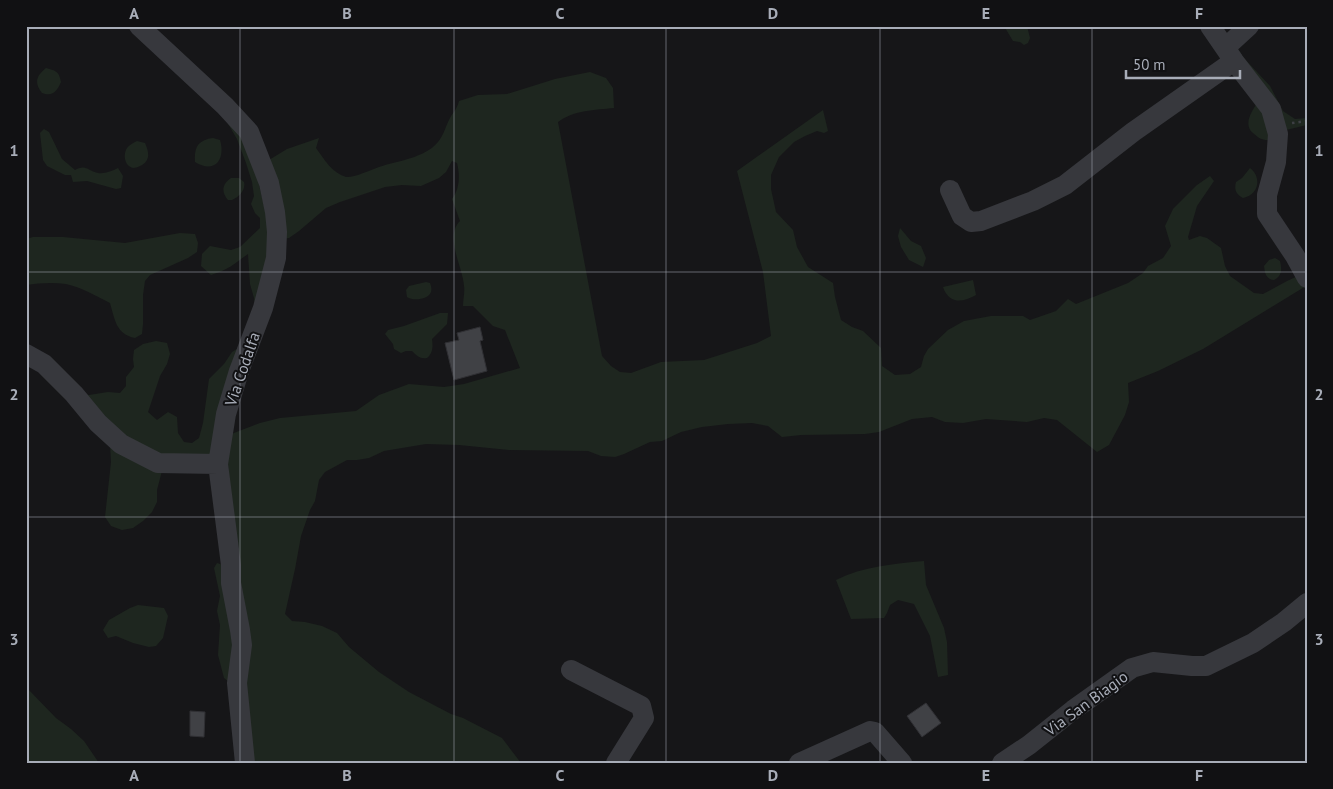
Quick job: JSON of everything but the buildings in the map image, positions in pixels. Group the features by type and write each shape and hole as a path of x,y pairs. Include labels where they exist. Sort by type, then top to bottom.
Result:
{"street":[{"name":"Via Codalfa","path":"138,26 225,106 249,132 269,183 275,212 277,232 276,258 263,308 239,371 226,414 218,464 231,565 231,583 242,645 237,683 245,763"},
{"path":"1210,26 1271,110 1278,134 1276,162 1267,195 1267,214 1307,278"},
{"path":"950,190 962,216 971,222 982,221 1065,186 1229,54 1249,26"},
{"path":"26,354 44,364 74,394 98,423 121,444 158,463 218,464"},
{"name":"Via San Biagio","path":"1002,763 1132,668 1153,662 1206,666 1253,643 1284,622 1307,602"},
{"path":"570,670 641,706 644,718 616,763"},
{"path":"799,763 870,731 875,732 902,763"}],"shaded area":[{"path":"1004,26 1027,26 1030,38 1028,43 1024,45 1013,41"},
{"path":"1237,47 1243,57 1270,86 1283,111 1295,119 1307,118 1307,125 1286,130 1253,78"},
{"path":"46,68 56,72 61,82 52,94 42,93 37,83 38,77"},
{"path":"590,72 606,78 613,88 614,108 578,113 558,122 602,356 620,372 631,373 661,362 704,360 757,343 771,336 763,272 737,171 823,110 828,131 824,133 817,131 805,136 794,142 779,157 771,175 771,189 776,212 793,230 797,247 808,267 833,283 841,320 863,331 881,348 882,366 895,375 910,374 921,367 928,349 948,330 964,321 991,316 1023,316 1030,320 1056,311 1068,299 1076,304 1128,283 1143,273 1148,266 1163,258 1171,246 1165,226 1173,209 1197,185 1210,176 1214,181 1197,206 1188,237 1189,240 1200,236 1207,238 1221,248 1225,266 1230,276 1254,293 1263,294 1298,276 1306,286 1203,349 1128,383 1129,402 1125,415 1109,445 1097,452 1057,420 1044,418 1027,422 986,419 963,423 945,422 932,417 912,419 879,432 865,434 782,437 768,426 752,423 702,427 681,432 662,441 650,442 615,457 601,456 588,451 509,450 426,444 384,451 369,458 347,460 325,472 319,480 315,501 301,536 285,614 292,621 322,626 337,633 349,647 379,672 409,692 502,738 521,763 249,763 226,436 260,423 280,418 356,411 379,395 409,384 444,387 464,384 520,368 505,330 493,326 473,306 463,306 463,278 454,244 454,235 460,221 452,199 457,191 459,181 457,163 452,161 446,172 439,178 421,186 402,185 385,187 326,208 299,231 289,238 282,239 269,160 287,149 319,138 316,148 337,172 346,177 362,174 426,152 442,136 459,101 478,95 507,94 555,79"},
{"path":"1260,99 1270,114 1268,140 1262,139 1253,133 1248,125 1254,107"},
{"path":"218,107 247,133 273,244 256,313 250,284 248,254 235,264 211,275 201,266 202,254 210,246 231,250 240,247 260,228 260,218 255,213 251,204 254,196 246,163 237,139"},
{"path":"44,129 49,132 62,159 75,170 85,168 101,173 118,168 123,176 121,188 116,189 87,181 73,182 71,175 65,175 47,166 43,160 40,133"},
{"path":"213,138 220,140 221,154 217,163 213,166 208,166 195,162 195,152 198,145 204,140"},
{"path":"137,141 145,143 148,156 144,164 133,168 126,162 125,153 131,144"},
{"path":"1250,168 1256,176 1257,185 1253,193 1243,198 1236,192 1236,182"},
{"path":"231,178 239,178 244,182 244,185 239,195 232,200 228,200 223,188"},
{"path":"900,228 911,241 921,246 926,258 923,267 909,260 901,247 898,236"},
{"path":"180,233 195,234 198,243 197,252 150,275 145,281 142,334 135,338 120,330 110,303 88,292 72,285 61,283 26,285 26,239 33,237 63,237 125,243"},
{"path":"1275,258 1280,261 1281,270 1279,277 1274,280 1266,276 1264,266 1269,260"},
{"path":"973,280 976,295 966,300 952,299 943,287"},
{"path":"426,282 430,283 431,289 427,297 416,299 407,297 406,290 409,286"},
{"path":"440,313 448,313 447,324 432,339 432,350 427,358 419,357 412,351 401,353 394,349 393,344 385,334 388,330"},
{"path":"156,341 167,343 170,354 160,376 148,412 157,420 168,412 177,417 178,433 184,442 192,443 199,438 203,423 209,379 224,364 232,352 240,347 218,463 163,467 157,490 157,502 152,512 133,528 122,530 111,526 105,517 111,462 110,444 84,394 120,393 126,386 126,377 134,367 134,350 143,344"},
{"path":"924,561 926,585 944,628 947,642 948,675 938,677 930,636 914,604 898,600 890,605 884,618 851,619 836,580 868,569"},
{"path":"217,563 226,568 236,614 229,682 224,678 218,655 220,625 217,611 220,596 214,568"},
{"path":"138,605 164,608 168,616 163,638 156,646 149,647 133,643 116,636 108,638 103,630 109,620"},
{"path":"26,687 56,718 84,741 99,763 26,763"}]}
